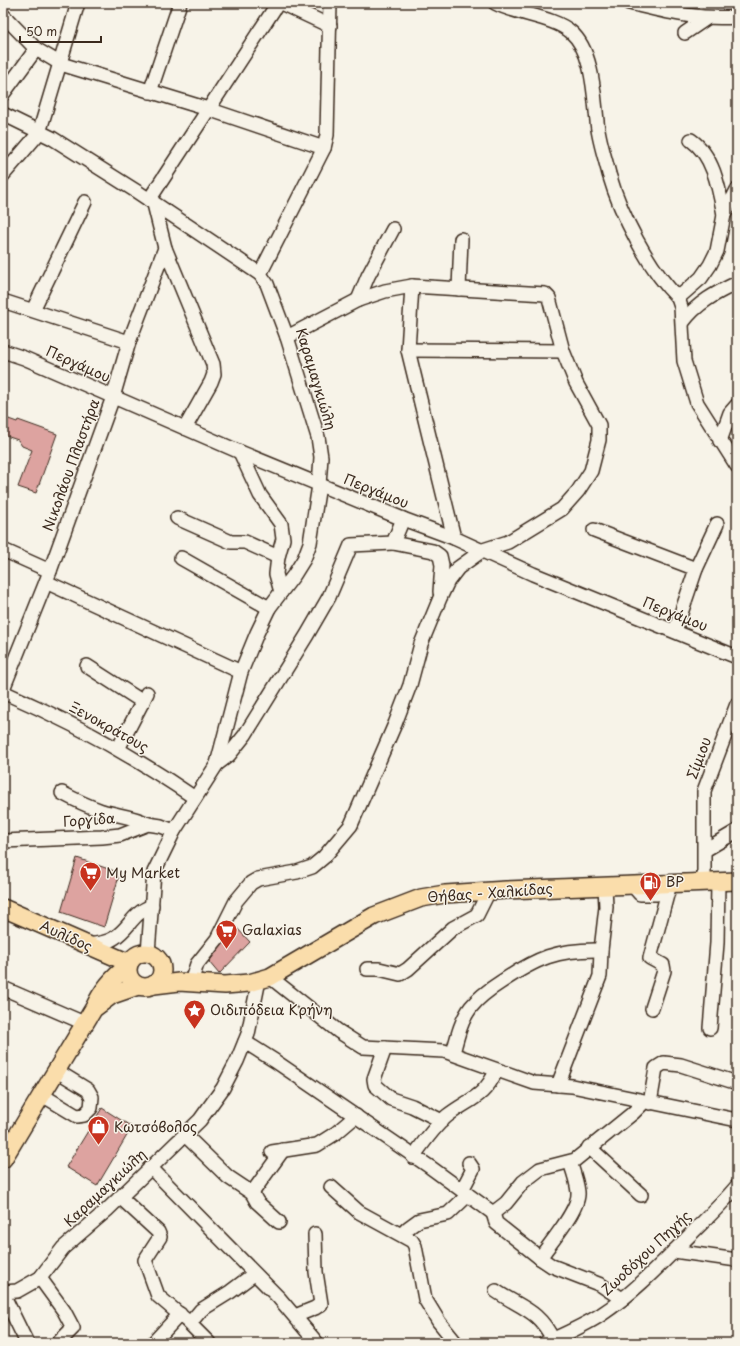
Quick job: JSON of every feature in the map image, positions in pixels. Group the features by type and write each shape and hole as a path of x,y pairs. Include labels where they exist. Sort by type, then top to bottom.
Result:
{"main road":[{"name":"Θήβας - Χαλκίδας","path":"94,1008 112,995 146,986 171,982 225,985 264,979 374,916 421,898 445,894 489,891 737,881"},
{"name":"Αυλίδος","path":"3,908 129,964"},
{"path":"3,1159 94,1008 104,988 129,964 135,956 154,958 162,967 160,978 146,986 130,980 128,971 129,964"},
{"name":"Θήβας - Χαλκίδας","path":"154,958 191,982"}],"street":[{"path":"3,176 39,133 61,64 78,3"},
{"path":"150,92 180,3"},
{"path":"185,428 211,382 214,374 213,364 165,248 152,202 208,109 280,3 330,26"},
{"path":"3,114 39,133 52,138 260,274 324,148 327,135 330,3"},
{"path":"495,3 561,26 572,32 581,47 591,72 596,102 597,122 610,175 620,206 635,237 653,265 678,298 681,307 684,361 696,403 737,466"},
{"path":"629,3 689,16 707,18 737,17"},
{"path":"3,15 36,49 61,64 208,109 324,148"},
{"path":"684,33 707,18"},
{"path":"3,94 36,49"},
{"path":"691,140 700,146 712,166 724,215"},
{"path":"678,298 701,278 710,265 717,251 724,215 737,190"},
{"path":"33,310 85,202"},
{"path":"358,300 368,276 393,230"},
{"path":"459,289 461,239"},
{"name":"Νικολάου Πλαστήρα","path":"3,690 48,577 113,397 129,342 165,248"},
{"name":"Καραμαγκιώλη","path":"217,764 241,672 269,608 297,570 310,543 319,485 321,457 318,437 287,338 267,284 260,274"},
{"path":"682,322 693,310 709,297 737,283"},
{"path":"412,286 408,350 454,538"},
{"path":"191,982 198,964 217,939 236,901 251,884 258,879 298,872 312,867 324,857 351,825 395,724 410,685 421,644 448,581 458,568 483,550 508,542 562,510 578,491 591,471 598,440 599,425 576,383 563,351 549,298 545,294 412,286 385,291 358,300 287,338"},
{"path":"3,301 129,342"},
{"path":"3,340 24,358"},
{"path":"408,350 563,351"},
{"name":"Περγάμου","path":"3,351 24,358 240,452 483,550 533,574 675,631 737,658"},
{"path":"720,441 730,413 737,405"},
{"path":"240,452 260,495 280,524 283,539 278,557 276,574 281,592"},
{"path":"177,518 232,542 245,542 278,557"},
{"path":"393,543 403,519"},
{"path":"675,631 696,569 717,524"},
{"path":"594,530 696,569"},
{"path":"154,958 152,906 154,872 174,831 195,798 217,764 229,755 245,735 307,635 329,597 351,545 393,543 433,551 440,556 442,565 440,598"},
{"path":"3,550 48,577 241,672"},
{"path":"181,558 269,608"},
{"path":"87,666 145,697 118,748"},
{"name":"Ξενοκράτους","path":"3,690 118,748 195,798"},
{"name":"Σίμιου","path":"710,1028 717,943 711,882 705,850 704,791 737,704"},
{"path":"62,793 104,811 134,817 148,824 161,826 174,831"},
{"name":"Γοργίδα","path":"3,841 120,835 148,824"},
{"path":"705,850 737,831"},
{"path":"652,1008 664,971 664,965 650,958 667,885"},
{"path":"558,1085 600,976 601,950 605,924 605,886"},
{"path":"367,969 379,969 400,974 408,969 453,928 477,915 489,891"},
{"path":"87,945 113,939 123,931 136,914 152,906"},
{"path":"453,1053 466,1016 471,1007 486,993 540,958 562,952 601,950"},
{"path":"264,979 287,992 353,1042 363,1047 432,1050 453,1053 496,1071 534,1083 572,1086 737,1120"},
{"name":"Καραμαγκιώλη","path":"3,1293 17,1291 40,1278 63,1248 120,1197 185,1135 211,1106 223,1088 245,1042 264,979"},
{"path":"3,988 84,1023"},
{"path":"245,1042 356,1116 465,1192 493,1213 496,1223 540,1258 552,1266 601,1285 622,1299"},
{"path":"385,1048 374,1079 375,1085 391,1099 412,1106 442,1121"},
{"path":"493,1213 506,1203 523,1182 540,1170 552,1165 570,1162 647,1102 656,1068 664,1063 681,1065 737,1082"},
{"path":"42,1095 77,1116 84,1115 91,1108 92,1097 88,1090 56,1070"},
{"path":"413,1156 442,1121 483,1092 491,1082 496,1071"},
{"path":"252,1193 277,1151 317,1145 336,1133 356,1116"},
{"path":"185,1135 228,1177 252,1193 257,1202 279,1222"},
{"path":"589,1147 640,1195"},
{"path":"540,1258 577,1201 578,1192 570,1162"},
{"path":"402,1234 419,1220 448,1214 465,1192 472,1169 469,1163"},
{"path":"150,1167 254,1274 318,1343"},
{"name":"Ζωοδόχου Πηγής","path":"549,1341 570,1333 603,1313 622,1299 674,1252 726,1200 737,1186"},
{"path":"331,1187 359,1212 402,1234 416,1246 425,1299 429,1307 456,1343"},
{"path":"120,1197 158,1232 160,1237 145,1260 158,1296 190,1323 209,1343"},
{"path":"294,1316 315,1308 321,1304 316,1272 315,1234"},
{"path":"674,1252 737,1260"},
{"path":"190,1323 201,1310 254,1274"},
{"path":"40,1278 64,1311 73,1328 58,1343"},
{"path":"496,1291 538,1316 546,1326 549,1341"},
{"path":"3,1293 27,1343"},
{"path":"154,1343 180,1314"}],"building":[{"path":"3,417 17,422 18,420 57,434 36,493 18,487 32,450 22,446 18,440 3,435"},
{"name":"My Market","path":"77,858 120,873 104,927 61,912"},
{"name":"Galaxias","path":"235,926 250,942 219,974 209,962"},
{"name":"Κωτσόβολος","path":"102,1108 132,1127 97,1186 66,1167"}],"place":[{"name":"My Market","path":"91,892"},
{"name":"BP","path":"651,902"},
{"name":"Galaxias","path":"227,950"},
{"name":"Οιδιπόδεια Κρήνη","path":"194,1030"},
{"name":"Κωτσόβολος","path":"99,1146"}]}
